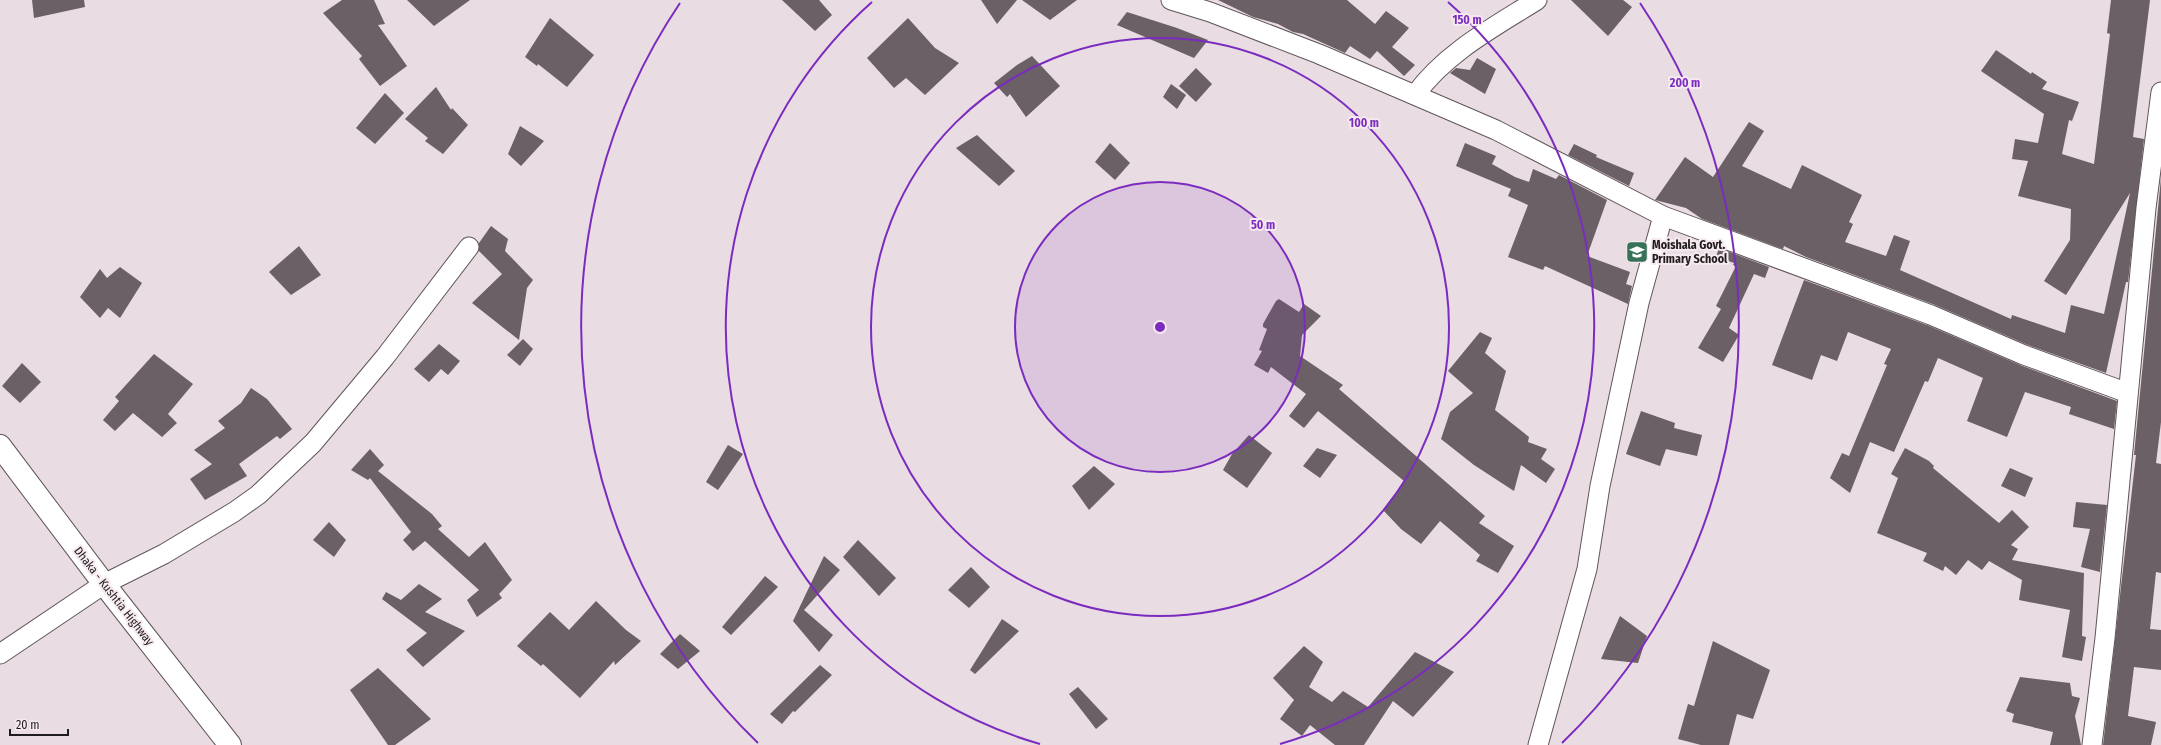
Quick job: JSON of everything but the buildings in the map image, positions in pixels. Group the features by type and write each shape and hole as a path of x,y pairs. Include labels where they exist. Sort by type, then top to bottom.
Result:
{"main road":[{"name":"Dhaka - Kushtia Highway","path":"0,446 104,584 230,745"}],"street":[{"path":"1171,0 1210,12 1319,54 1496,130 1663,216 1932,315 2024,354 2128,393"},
{"path":"1415,95 1425,82 1445,62 1537,0"},
{"path":"2092,745 2105,638 2146,208 2161,92"},
{"path":"1538,745 1586,569 1600,486 1639,304 1663,216"},
{"path":"0,654 104,584 164,554 234,512 258,495 313,444 385,357 469,247"}],"place":[{"name":"Moishala Govt. Primary School","path":"1637,252"}]}
